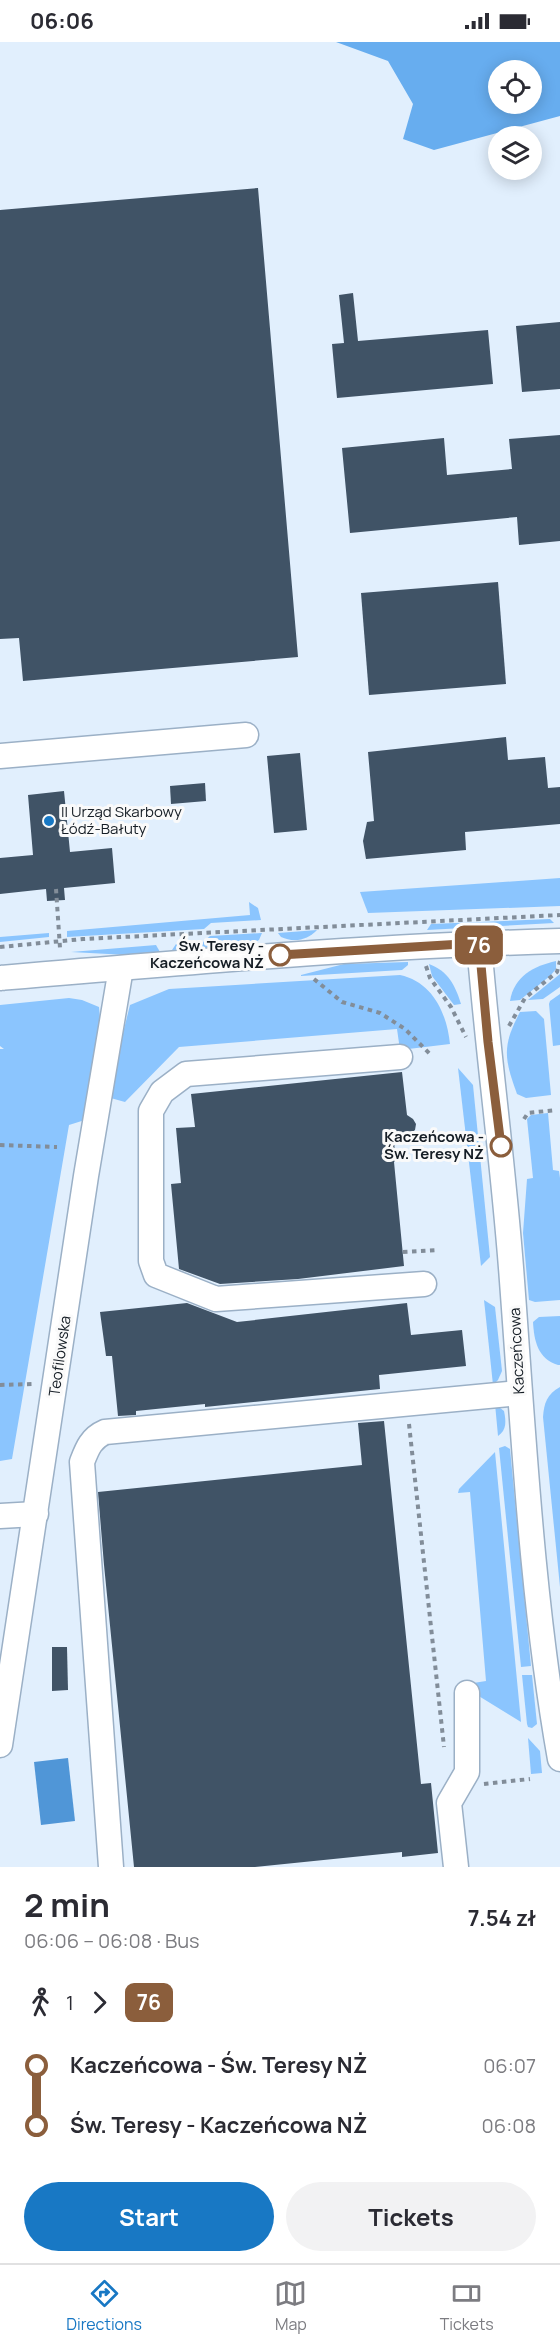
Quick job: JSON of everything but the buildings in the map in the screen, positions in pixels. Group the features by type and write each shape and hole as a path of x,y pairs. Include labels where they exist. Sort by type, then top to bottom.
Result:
{"street":[{"path":"0,756 246,735"},
{"path":"0,978 291,954 560,940"},
{"name":"Kaczeńcowa","path":"479,943 502,1158 519,1393 544,1660 560,1759"},
{"name":"Teofilowska","path":"0,1745 86,1176 121,968"},
{"path":"400,1057 186,1074 162,1092 151,1111 151,1262 156,1275 216,1299 423,1284"},
{"path":"111,1867 82,1462 87,1448 97,1435 105,1432 519,1393"},
{"path":"0,1516 36,1515"},
{"path":"456,1867 449,1803 467,1772 467,1693"}],"path":[{"path":"56,888 60,948"},
{"path":"0,947 60,941 560,915"},
{"path":"425,962 430,978 451,1007 469,1040 489,1050 506,1034 525,998 557,972 560,959"},
{"path":"314,979 342,1002 380,1013 405,1029 431,1055"},
{"path":"524,1119 528,1113 556,1110"},
{"path":"0,1145 57,1147"},
{"path":"403,1252 438,1250"},
{"path":"0,1385 26,1383 56,1386"},
{"path":"407,1405 445,1755"},
{"path":"460,1786 530,1779"}],"shaded area":[{"path":"336,42 560,42 560,116 523,126 488,126 488,135 434,150 403,139 413,104 388,61"},
{"path":"560,878 560,906 368,913 360,892"},
{"path":"249,902 258,908 261,920 211,923 204,929 67,937 67,931 250,915"},
{"path":"550,919 554,923 427,930 431,924"},
{"path":"317,930 300,940 286,939 278,933"},
{"path":"49,933 49,937 0,942 0,937"},
{"path":"262,933 259,940 252,944 172,950 176,944 202,943 210,936"},
{"path":"156,945 160,952 127,955 71,952"},
{"path":"556,961 556,969 550,976 520,1000 510,1001 516,985 526,974 533,969"},
{"path":"408,962 402,970 301,976 344,964"},
{"path":"429,964 450,979 461,1004 454,1005 432,976"},
{"path":"560,974 560,987 543,999 528,1000"},
{"path":"400,975 412,979 430,992 442,1011 450,1044 400,1050 397,1029 179,1047 125,1102 107,1097 130,1005 169,989"},
{"path":"560,994 560,1045 553,1046 549,1004"},
{"path":"69,998 82,1000 99,1007 102,1040 88,1119 69,1125 12,1459 0,1461 0,1049 4,1049 0,1046 0,1005"},
{"path":"536,1011 544,1019 551,1095 526,1098 517,1094 509,1071 508,1043 520,1012"},
{"path":"458,1068 473,1085 490,1257 481,1266"},
{"path":"548,1113 553,1170 559,1171 560,1178 560,1300 535,1302 529,1300 523,1233 527,1179 533,1178 527,1119 531,1115"},
{"path":"484,1300 495,1307 502,1371 493,1385"},
{"path":"560,1316 560,1365 558,1365 546,1358 538,1348 533,1322 539,1317"},
{"path":"560,1387 560,1587 543,1417 547,1399"},
{"path":"495,1404 504,1411 505,1418 504,1428 498,1436"},
{"path":"505,1446 510,1449 531,1666 521,1667 499,1448"},
{"path":"495,1452 521,1722 469,1690 467,1684 486,1681 470,1492 458,1493 459,1489"},
{"path":"522,1675 532,1675 537,1724 532,1728 527,1724"},
{"path":"528,1738 540,1751 542,1773 531,1774"},
{"path":"68,1758 75,1821 41,1825 34,1762"}],"bus line":[{"name":"76","path":"280,955 479,943 501,1146"}],"place":[{"name":"II Urząd Skarbowy Łódź-Bałuty","path":"49,821"},
{"name":"Św. Teresy - Kaczeńcowa NŻ","path":"280,955"},
{"name":"Kaczeńcowa - Św. Teresy NŻ","path":"501,1146"}]}
